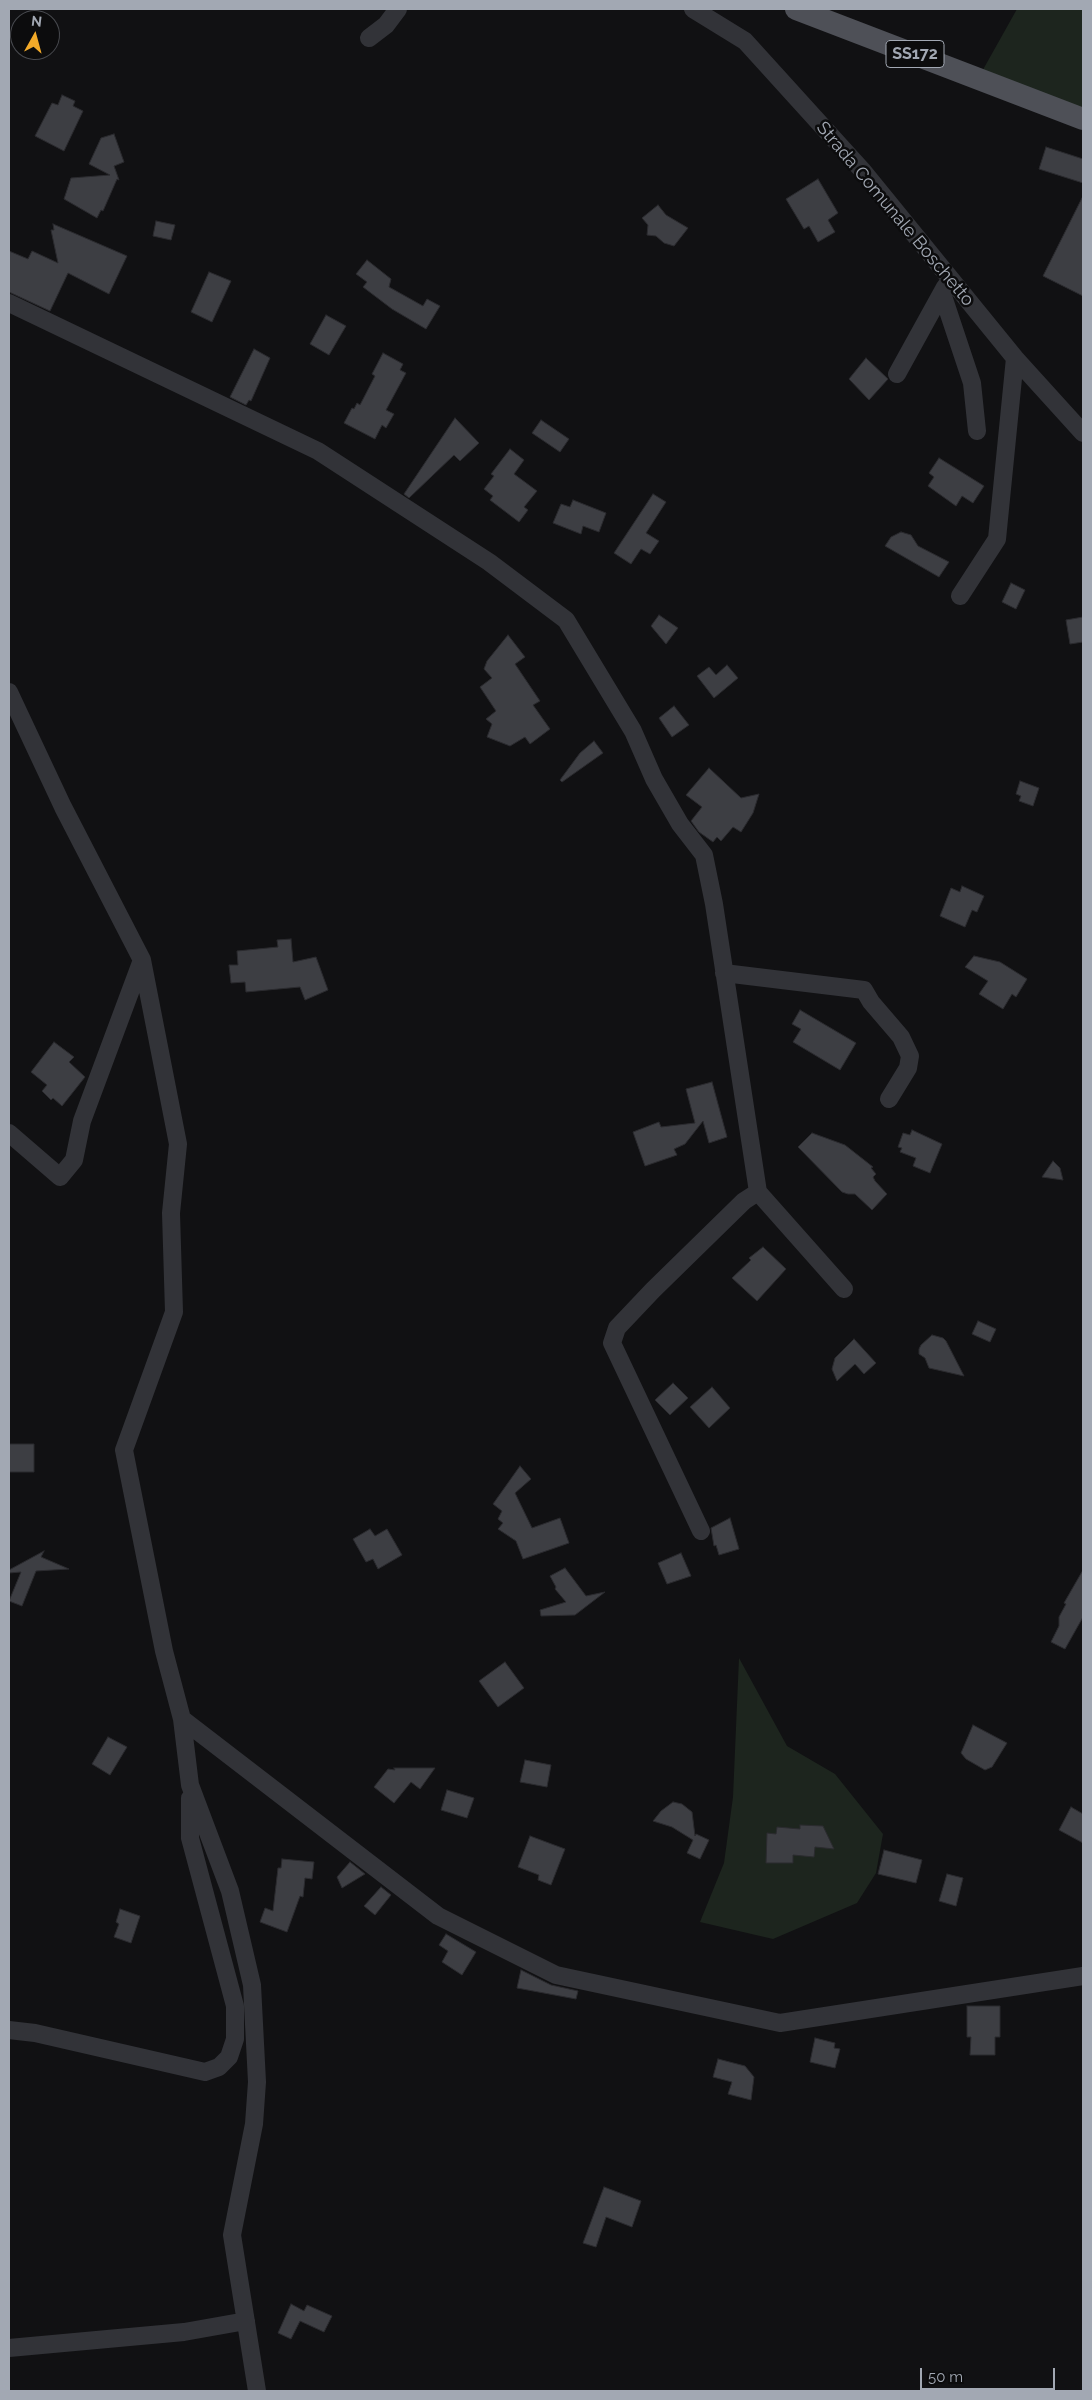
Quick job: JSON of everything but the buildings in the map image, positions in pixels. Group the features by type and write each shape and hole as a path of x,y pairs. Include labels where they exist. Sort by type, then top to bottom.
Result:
{"main road":[{"name":"SS172","path":"796,9 1083,120"}],"street":[{"path":"368,38 386,25 398,9"},
{"name":"Strada Comunale Boschetto","path":"694,9 745,41 862,170 946,286 1083,433"},
{"path":"897,374 946,286"},
{"path":"946,286 972,383 977,431"},
{"path":"9,303 318,451 489,562 566,620 633,731 658,787 680,824 704,855 758,1192 844,1289"},
{"path":"960,596 997,539 1015,358"},
{"path":"9,692 63,807 142,960 178,1144 170,1213 174,1312 124,1450 164,1651 182,1719 190,1785 190,1838 234,2006 235,2039 229,2057 219,2067 205,2072 35,2033 9,2030"},
{"path":"9,1132 60,1177 74,1160 82,1121 142,960"},
{"path":"724,973 864,990 871,1002 901,1037 910,1056 908,1068 889,1099"},
{"path":"701,1531 612,1344 617,1328 647,1296 744,1201 758,1192"},
{"path":"182,1719 438,1916 556,1975 780,2023 1083,1976"},
{"path":"190,1785 230,1891 252,1985 257,2082 254,2124 232,2235 257,2391"},
{"path":"9,2348 184,2332 246,2321"}],"shaded area":[{"path":"1017,9 1083,9 1083,115 980,75"},
{"path":"739,1658 787,1746 835,1774 883,1834 876,1873 857,1903 773,1939 700,1922 724,1863 733,1797"}]}
